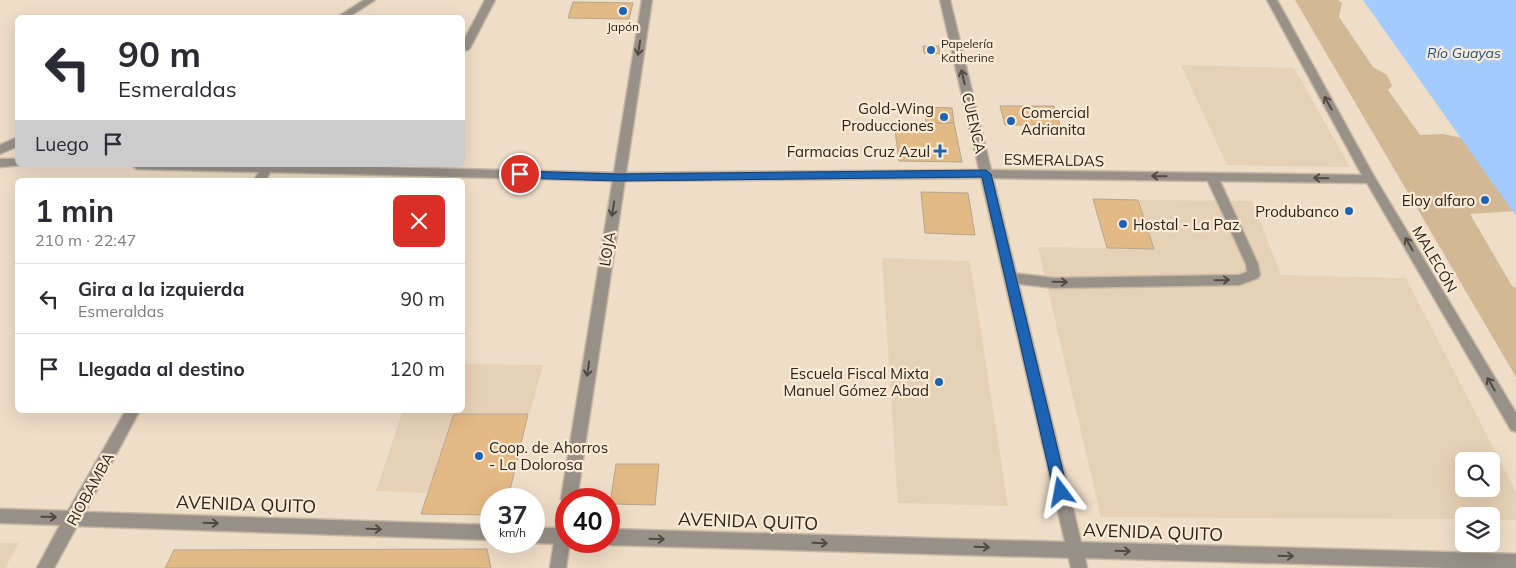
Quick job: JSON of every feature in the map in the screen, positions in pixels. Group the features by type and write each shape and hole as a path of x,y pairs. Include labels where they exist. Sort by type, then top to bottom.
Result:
{"street":[{"path":"345,15 370,0"},
{"path":"465,46 490,0"},
{"name":"LOJA","path":"571,488 647,0"},
{"name":"CUENCA","path":"945,0 1079,568"},
{"name":"MALECÓN","path":"1272,0 1370,179 1516,426"},
{"path":"353,15 357,8"},
{"path":"0,150 15,142"},
{"path":"0,163 15,163"},
{"name":"ESMERALDAS","path":"299,167 618,177 986,174 1370,179"},
{"path":"1011,278 1054,283 1240,280 1254,275 1245,248 1212,177"},
{"name":"RIOBAMBA","path":"45,568 132,413"},
{"name":"AVENIDA QUITO","path":"0,516 74,517 480,533"},
{"name":"AVENIDA QUITO","path":"620,537 1516,562"},
{"path":"558,568 561,553"}],"shaded area":[{"path":"1295,0 1338,0 1342,3 1339,17 1373,67 1387,75 1392,86 1388,90 1420,135 1443,134 1476,141 1516,211 1470,214 1512,286 1516,288 1516,377"},
{"path":"1181,65 1294,68 1350,167 1227,165"},
{"path":"1139,200 1252,201 1281,275 1406,278 1495,452 1455,452 1455,497 1500,497 1500,461 1516,492 1516,520 1500,520 1500,507 1455,507 1455,519 1101,517 1038,247 1154,249"},
{"name":"Escuela Fiscal Mixta Manuel Gómez Abad","path":"882,258 970,261 1008,506 898,503"},
{"path":"465,364 543,365 530,413 465,413"},
{"path":"402,413 454,413 427,493 376,491"},
{"path":"0,543 19,543 5,568 0,568"}],"water":[{"name":"Río Guayas","path":"1363,0 1516,0 1516,216"}],"building":[{"path":"573,2 633,3 629,19 568,18"},
{"name":"Papelería Katherine","path":"923,46 939,46 940,54 924,53"},
{"path":"1000,106 1054,106 1060,125 1005,125"},
{"path":"925,107 952,108 954,123 926,123"},
{"path":"894,123 954,123 962,162 899,161"},
{"path":"921,192 968,193 975,235 925,233"},
{"name":"Hostal - La Paz","path":"1093,199 1138,200 1154,249 1107,248"},
{"name":"Coop. de Ahorros - La Dolorosa","path":"454,414 528,414 511,488 480,488 480,515 421,514"},
{"path":"616,464 659,464 655,505 620,504 620,488 612,488"},
{"path":"480,549 480,553 488,553 491,568 165,568 174,550"}],"place":[{"name":"Japón","path":"623,11"},
{"name":"Papelería Katherine","path":"931,50"},
{"name":"Gold-Wing Producciones","path":"944,117"},
{"name":"Comercial Adrianita","path":"1011,121"},
{"name":"Farmacias Cruz Azul","path":"940,151"},
{"name":"Eloy alfaro","path":"1485,200"},
{"name":"Produbanco","path":"1349,211"},
{"name":"Hostal - La Paz","path":"1123,224"},
{"name":"Escuela Fiscal Mixta Manuel Gómez Abad","path":"939,382"},
{"name":"Coop. de Ahorros - La Dolorosa","path":"479,456"}],"route":[{"path":"520,174 618,177 986,174 1061,492"}]}
